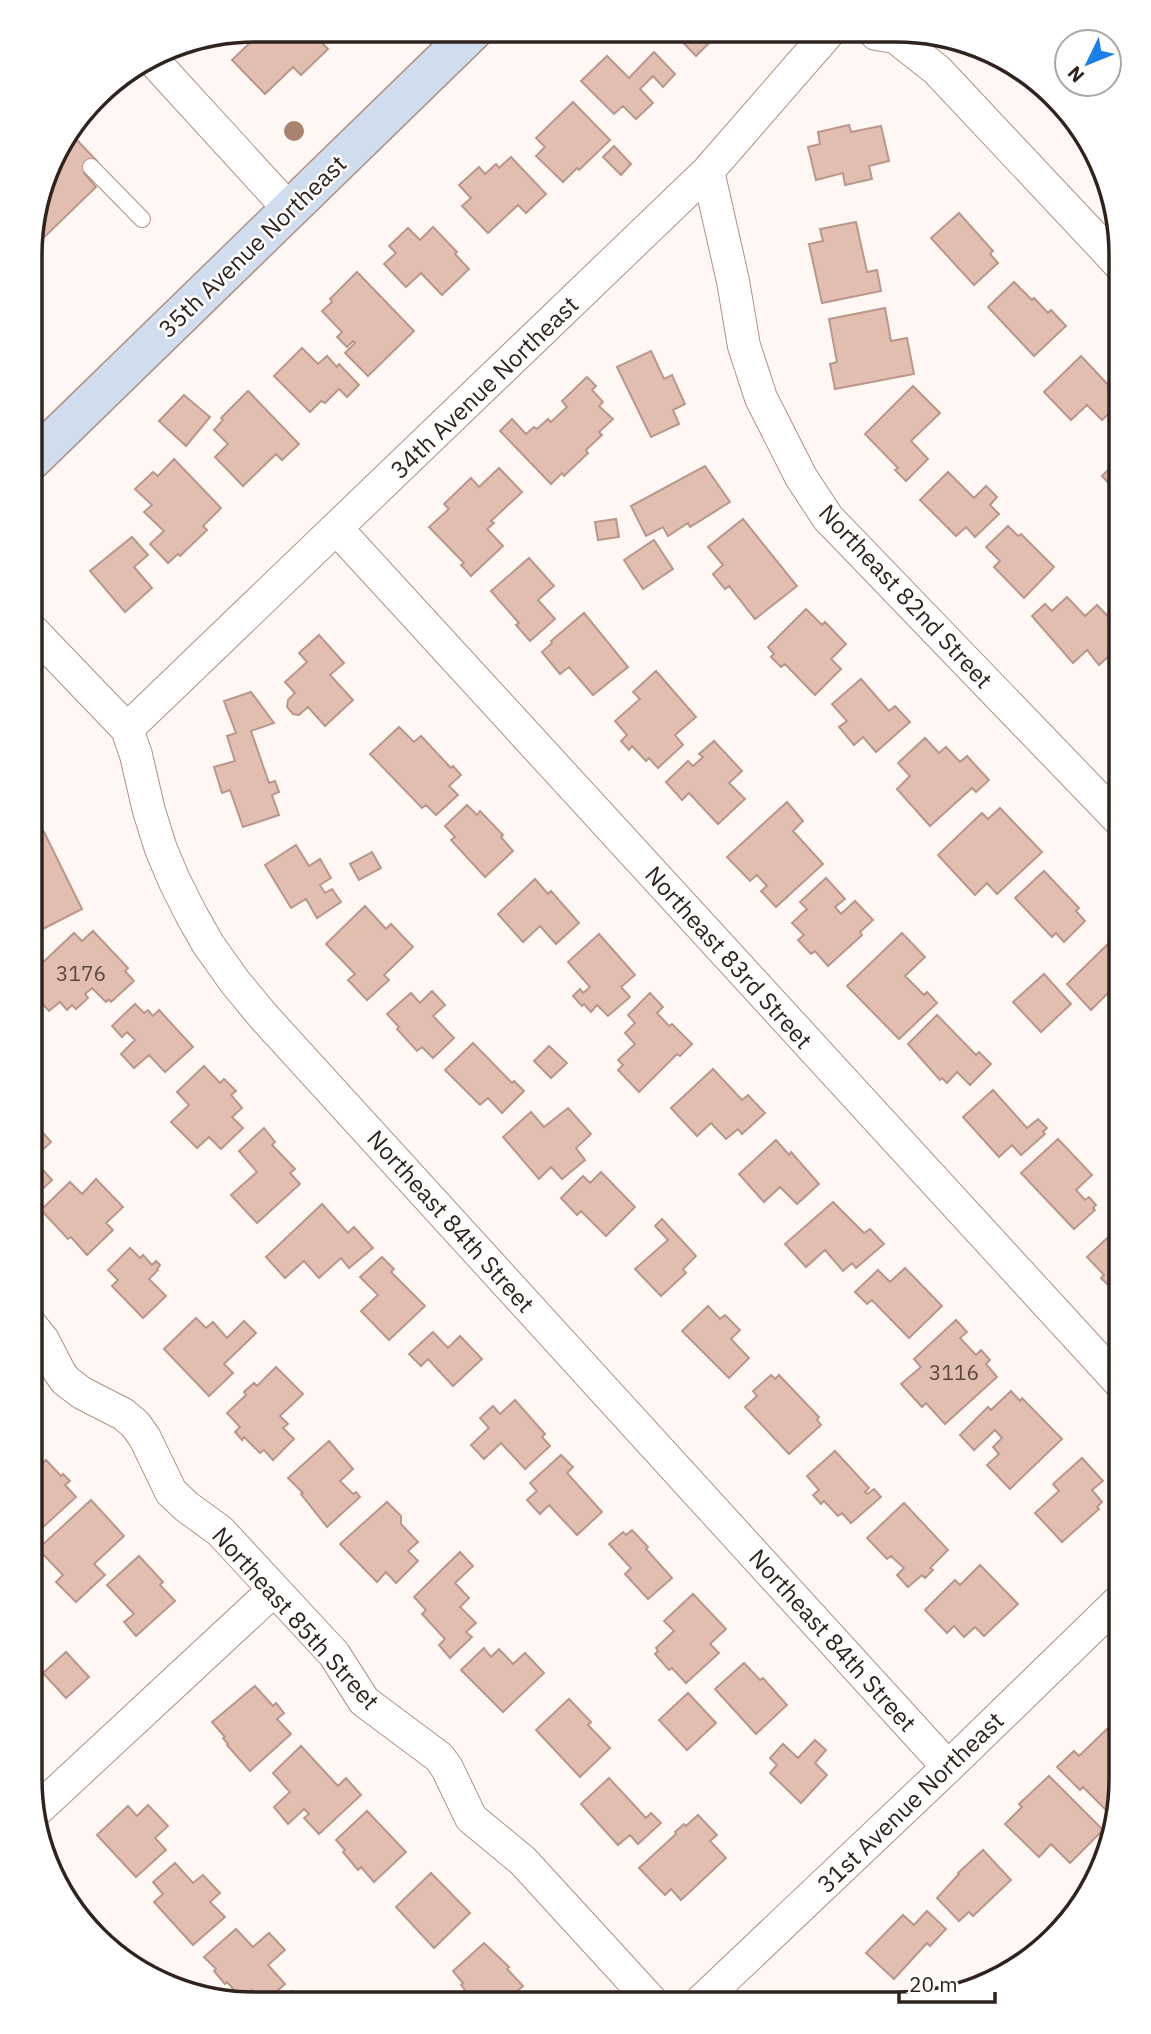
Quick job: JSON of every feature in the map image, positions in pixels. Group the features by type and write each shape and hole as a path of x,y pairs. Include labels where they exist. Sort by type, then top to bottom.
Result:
{"main road":[{"name":"35th Avenue Northeast","path":"42,450 462,42"}],"street":[{"name":"34th Avenue Northeast","path":"127,729 708,171 820,42"},
{"path":"902,42 937,69 1109,253"},
{"path":"158,66 290,210"},
{"name":"Northeast 82nd Street","path":"708,171 733,281 744,346 761,398 801,477 828,518 1109,810"},
{"name":"Northeast 83rd Street","path":"337,529 1109,1371"},
{"name":"Northeast 84th Street","path":"42,640 127,729 149,811 170,870 191,914 235,982 948,1767"},
{"name":"Northeast 85th Street","path":"42,1339 66,1381 82,1393 123,1414 135,1424 179,1500 220,1531 334,1654 364,1701 439,1757 471,1818 523,1861 643,1992"},
{"path":"44,1804 274,1590"},
{"name":"31st Avenue Northeast","path":"711,1992 1109,1612"}],"lane":[{"path":"91,167 142,219"}],"building":[{"path":"250,42 321,42 328,49 301,75 293,67 265,94 232,60"},
{"path":"683,42 710,42 696,56"},
{"path":"654,52 675,74 663,87 653,76 640,89 653,103 636,119 623,106 614,114 581,81 607,56 629,78"},
{"path":"573,102 610,140 563,182 536,156 545,147 536,138"},
{"path":"849,125 851,132 881,126 889,161 869,166 872,179 845,185 843,173 816,180 808,147 820,144 818,132"},
{"path":"77,140 97,161 84,173 96,187 43,238 53,187"},
{"path":"614,146 631,164 621,175 603,157"},
{"path":"511,157 546,194 526,213 518,205 488,233 462,206 471,198 459,185 479,167 485,174 496,164 499,168"},
{"path":"959,213 993,251 990,254 998,263 974,285 931,238"},
{"path":"856,222 867,272 877,270 881,291 822,303 809,244 823,241 820,229"},
{"path":"433,227 469,269 442,295 421,273 406,287 384,264 396,253 389,246 408,228 420,240"},
{"path":"357,272 414,331 368,376 345,353 355,343 353,341 347,347 337,337 342,332 322,311"},
{"path":"1014,282 1048,313 1051,310 1066,326 1034,356 988,307"},
{"path":"885,308 891,341 907,338 914,374 835,389 830,364 837,362 829,319"},
{"path":"302,348 318,364 327,356 337,367 339,364 359,385 347,397 339,389 325,403 321,401 310,412 274,376"},
{"path":"651,351 664,379 672,375 685,404 673,410 679,424 651,437 617,367"},
{"path":"1081,356 1109,386 1109,413 1102,420 1087,405 1071,420 1044,392"},
{"path":"587,377 596,386 592,390 603,402 599,406 613,419 599,432 602,435 586,450 588,453 564,476 562,473 551,484 500,431 512,419 526,434 548,419 551,422 567,407 562,401"},
{"path":"913,386 940,413 911,441 928,459 906,481 895,470 898,468 865,434"},
{"path":"248,391 299,444 282,460 276,454 243,486 215,457 228,444 214,430 223,420 221,418"},
{"path":"184,395 210,417 186,446 159,421"},
{"path":"174,459 221,508 203,526 207,530 180,556 178,554 168,563 150,544 164,531 144,512 152,505 135,489 153,472 158,476"},
{"path":"705,466 730,502 690,527 688,523 668,536 663,527 646,536 631,506"},
{"path":"499,468 522,492 491,521 494,523 487,529 503,546 471,576 461,565 464,563 429,527 449,509 444,504 471,478 479,487"},
{"path":"1109,469 1109,484 1102,476"},
{"path":"948,472 974,498 986,486 997,497 990,505 999,514 975,537 966,527 956,536 920,500"},
{"path":"616,519 619,537 598,540 595,522"},
{"path":"743,519 797,586 755,619 729,586 725,589 713,574 723,565 708,547"},
{"path":"1008,526 1018,536 1021,534 1054,567 1024,598 994,567 1000,561 986,547"},
{"path":"132,537 148,555 134,567 152,588 125,612 90,571"},
{"path":"654,540 673,569 643,589 624,560"},
{"path":"529,558 554,586 538,600 555,619 530,641 516,625 519,623 491,591"},
{"path":"1067,597 1085,616 1097,605 1109,618 1109,656 1099,665 1087,650 1073,663 1032,616 1045,604 1052,611"},
{"path":"806,609 822,625 825,622 846,644 831,659 841,669 815,695 785,664 781,667 771,657 774,654 768,647"},
{"path":"584,613 628,667 593,695 569,667 560,674 542,652"},
{"path":"319,635 344,663 330,675 353,700 325,726 308,707 299,715 293,714 287,707 288,700 295,693 285,682 307,662 299,653"},
{"path":"656,671 696,717 675,735 683,745 658,768 649,758 646,761 632,746 629,750 621,741 627,735 615,721 640,699 633,692"},
{"path":"861,679 889,711 895,706 910,722 876,752 863,737 854,745 839,727 847,721 832,704"},
{"path":"251,692 274,723 251,731 269,783 275,781 279,792 272,795 279,815 243,827 230,790 222,793 214,767 235,761 227,736 236,733 224,701"},
{"path":"399,727 414,742 421,736 461,775 449,786 458,795 436,815 426,805 422,808 370,754"},
{"path":"925,738 939,753 946,747 960,762 967,756 989,780 976,792 972,788 930,826 897,789 910,776 898,763"},
{"path":"714,741 742,771 729,783 745,799 718,824 689,793 682,800 666,782 688,761 693,766 703,757 699,754"},
{"path":"787,802 803,821 793,831 823,864 776,907 761,891 767,886 757,875 750,881 727,857"},
{"path":"467,805 477,815 480,811 503,835 501,837 513,851 485,877 451,840 455,837 445,826"},
{"path":"1000,808 1042,852 997,894 987,883 975,895 938,855 982,813 988,819"},
{"path":"44,832 82,909 42,929"},
{"path":"296,845 309,866 320,859 331,878 320,885 325,893 332,889 341,902 317,918 306,899 291,908 265,865"},
{"path":"372,852 381,868 359,880 350,864"},
{"path":"1044,871 1079,908 1076,911 1085,921 1064,942 1056,933 1052,937 1015,898"},
{"path":"826,878 845,899 835,907 841,914 855,901 873,920 860,932 862,935 828,966 815,951 811,954 798,940 804,935 792,923 807,909 800,902"},
{"path":"535,879 548,894 551,891 579,923 556,944 540,926 523,942 498,914"},
{"path":"365,906 386,929 391,924 413,947 384,975 389,980 367,1000 348,980 355,974 326,944"},
{"path":"93,931 128,968 125,971 134,981 111,1002 109,999 106,1002 92,988 85,994 88,998 76,1009 72,1005 67,1010 60,1002 49,1011 42,1004 42,963 74,933 82,941"},
{"path":"902,933 925,957 905,976 924,995 927,992 937,1003 899,1039 847,986"},
{"path":"599,934 635,975 621,987 630,997 608,1016 597,1005 591,1012 573,996 580,989 583,993 590,987 568,962"},
{"path":"1109,943 1109,994 1091,1010 1067,984"},
{"path":"1044,974 1071,1004 1041,1032 1013,1002"},
{"path":"432,991 445,1005 433,1016 454,1038 433,1058 422,1047 417,1051 387,1014 411,993 420,1003"},
{"path":"650,993 663,1007 657,1013 692,1044 680,1056 677,1054 639,1092 618,1070 623,1065 618,1060 635,1044 625,1033 635,1023 628,1015"},
{"path":"135,1004 144,1013 148,1010 153,1016 159,1010 193,1047 165,1072 149,1055 134,1068 121,1054 135,1040 127,1032 122,1037 112,1026"},
{"path":"937,1015 976,1055 979,1052 991,1064 970,1085 957,1072 947,1083 942,1078 940,1080 908,1044"},
{"path":"473,1043 512,1083 514,1081 524,1091 502,1113 488,1098 480,1105 445,1070"},
{"path":"549,1046 567,1063 551,1078 534,1061"},
{"path":"204,1066 220,1083 224,1079 236,1091 231,1095 242,1108 232,1117 243,1128 221,1149 209,1137 197,1148 171,1122 189,1105 177,1092"},
{"path":"713,1069 742,1100 748,1095 765,1113 742,1134 738,1129 726,1139 711,1123 697,1136 671,1108"},
{"path":"993,1090 1027,1128 1038,1119 1047,1128 1043,1132 1045,1134 1021,1155 1012,1145 999,1157 963,1117"},
{"path":"568,1108 591,1134 576,1148 585,1160 562,1179 551,1167 539,1179 503,1137 531,1112 544,1127"},
{"path":"264,1128 275,1142 272,1145 295,1169 290,1173 300,1184 257,1223 231,1195 257,1172 239,1151"},
{"path":"42,1132 51,1142 42,1150"},
{"path":"1058,1139 1092,1175 1076,1190 1085,1200 1089,1197 1096,1205 1093,1208 1095,1210 1074,1229 1021,1173"},
{"path":"776,1140 789,1155 791,1152 819,1184 797,1204 780,1187 764,1202 739,1174"},
{"path":"42,1169 52,1180 42,1190"},
{"path":"601,1172 635,1207 606,1236 581,1211 577,1215 561,1198 583,1176 590,1183"},
{"path":"96,1179 123,1207 106,1223 113,1230 87,1255 42,1211 70,1182 82,1194"},
{"path":"833,1202 864,1233 870,1229 884,1244 856,1268 852,1263 843,1271 825,1250 806,1267 785,1244"},
{"path":"322,1204 348,1233 354,1227 373,1248 349,1268 341,1258 319,1278 304,1261 285,1278 266,1257"},
{"path":"662,1219 696,1256 683,1269 686,1273 661,1296 635,1269 668,1240 655,1226"},
{"path":"1109,1236 1109,1286 1101,1278 1104,1275 1087,1257"},
{"path":"130,1248 140,1258 143,1255 152,1265 156,1261 160,1265 149,1279 166,1296 143,1318 112,1286 118,1280 108,1270"},
{"path":"382,1257 394,1269 391,1272 425,1306 389,1340 361,1311 378,1295 360,1277"},
{"path":"905,1268 942,1306 909,1338 872,1300 867,1304 855,1292 878,1270 890,1282"},
{"path":"708,1306 720,1319 725,1315 740,1330 731,1339 749,1358 729,1378 682,1331"},
{"path":"196,1318 206,1328 213,1322 227,1338 244,1321 256,1333 224,1364 233,1373 209,1396 164,1349"},
{"path":"956,1320 967,1332 960,1338 976,1355 981,1350 990,1360 986,1364 997,1377 945,1424 926,1403 922,1407 901,1384 921,1367 914,1359"},
{"path":"433,1332 448,1348 460,1336 482,1359 453,1386 428,1359 421,1366 409,1354"},
{"path":"276,1367 303,1394 280,1416 288,1424 283,1428 294,1439 273,1460 264,1450 260,1453 244,1437 242,1440 235,1432 240,1427 227,1413 246,1395 244,1392 254,1383 257,1386"},
{"path":"771,1375 775,1379 779,1375 819,1417 817,1420 821,1425 789,1454 745,1407 757,1396 753,1391"},
{"path":"1011,1391 1020,1401 1022,1398 1062,1439 1010,1489 987,1465 999,1454 993,1447 1002,1438 995,1430 974,1450 960,1435 988,1407 991,1410"},
{"path":"515,1400 545,1434 542,1437 550,1446 525,1469 501,1443 484,1459 471,1445 489,1428 480,1418 493,1406 500,1414"},
{"path":"329,1441 353,1469 340,1481 360,1497 327,1527 301,1494 303,1493 288,1478"},
{"path":"835,1451 869,1488 865,1492 867,1494 874,1489 881,1497 851,1523 842,1513 838,1516 824,1501 821,1504 813,1495 819,1490 807,1476"},
{"path":"561,1455 573,1467 567,1473 602,1512 577,1535 549,1505 540,1514 527,1500 537,1491 530,1483"},
{"path":"1082,1458 1103,1481 1092,1490 1102,1502 1097,1507 1099,1509 1062,1542 1035,1513 1059,1491 1053,1484"},
{"path":"46,1460 61,1476 63,1474 70,1481 65,1485 76,1497 42,1528 42,1464"},
{"path":"91,1500 124,1536 94,1564 105,1575 76,1602 56,1582 63,1575 42,1553 42,1545"},
{"path":"387,1502 401,1516 401,1524 418,1542 408,1551 418,1561 396,1583 386,1572 377,1582 340,1544"},
{"path":"904,1503 948,1550 930,1568 933,1570 925,1578 922,1575 908,1587 897,1575 904,1568 891,1556 887,1559 867,1538"},
{"path":"632,1530 672,1578 648,1599 625,1574 631,1568 609,1544 623,1532 626,1535"},
{"path":"460,1552 473,1566 455,1583 469,1598 460,1607 476,1623 466,1632 472,1637 450,1658 439,1645 445,1639 422,1614 426,1610 414,1597"},
{"path":"139,1556 163,1582 160,1585 175,1601 136,1636 124,1622 134,1614 107,1585"},
{"path":"980,1565 1018,1604 984,1636 975,1627 964,1637 954,1626 947,1633 925,1610 955,1580 960,1585"},
{"path":"693,1594 726,1629 710,1644 719,1653 686,1683 672,1668 669,1670 655,1654 658,1651 656,1648 674,1631 664,1621"},
{"path":"484,1648 491,1657 499,1649 513,1664 525,1653 544,1673 503,1712 461,1670"},
{"path":"66,1652 89,1677 66,1698 43,1673"},
{"path":"744,1663 760,1680 763,1678 787,1705 756,1734 715,1689"},
{"path":"255,1686 273,1706 276,1703 284,1713 277,1719 291,1734 250,1771 227,1745 223,1738 225,1737 212,1722"},
{"path":"688,1693 716,1723 687,1750 659,1720"},
{"path":"569,1699 591,1722 588,1725 610,1748 580,1777 536,1730"},
{"path":"1109,1727 1106,1810 1083,1787 1080,1790 1057,1767 1074,1751 1079,1756"},
{"path":"815,1740 826,1750 815,1763 827,1775 801,1803 770,1773 777,1765 770,1758 783,1744 798,1758"},
{"path":"301,1746 338,1786 346,1778 361,1795 319,1834 304,1818 309,1814 304,1809 288,1824 274,1807 290,1792 273,1773"},
{"path":"1049,1776 1102,1831 1070,1863 1051,1844 1039,1857 1005,1824 1022,1807 1019,1804"},
{"path":"609,1778 646,1818 651,1813 661,1823 638,1844 630,1835 618,1845 581,1804"},
{"path":"148,1805 168,1826 155,1838 166,1850 136,1877 97,1835 128,1806 137,1816"},
{"path":"367,1811 406,1852 374,1882 361,1867 358,1870 336,1840"},
{"path":"698,1815 717,1835 710,1841 726,1858 681,1900 671,1889 665,1895 639,1868 676,1834 675,1832"},
{"path":"983,1850 1011,1880 973,1916 969,1912 959,1921 937,1898 958,1873"},
{"path":"175,1863 193,1883 203,1875 220,1893 210,1902 225,1917 193,1945 154,1902 163,1894 153,1882"},
{"path":"431,1873 470,1913 434,1948 396,1907"},
{"path":"927,1911 946,1929 930,1946 927,1943 894,1979 866,1953 903,1915 914,1925"},
{"path":"236,1929 253,1947 269,1933 285,1950 268,1965 285,1984 276,1992 234,1990 227,1982 225,1984 214,1971 216,1969 204,1957"},
{"path":"484,1943 509,1967 507,1969 523,1986 516,1992 463,1992 465,1990 461,1985 463,1983 453,1971"}]}
